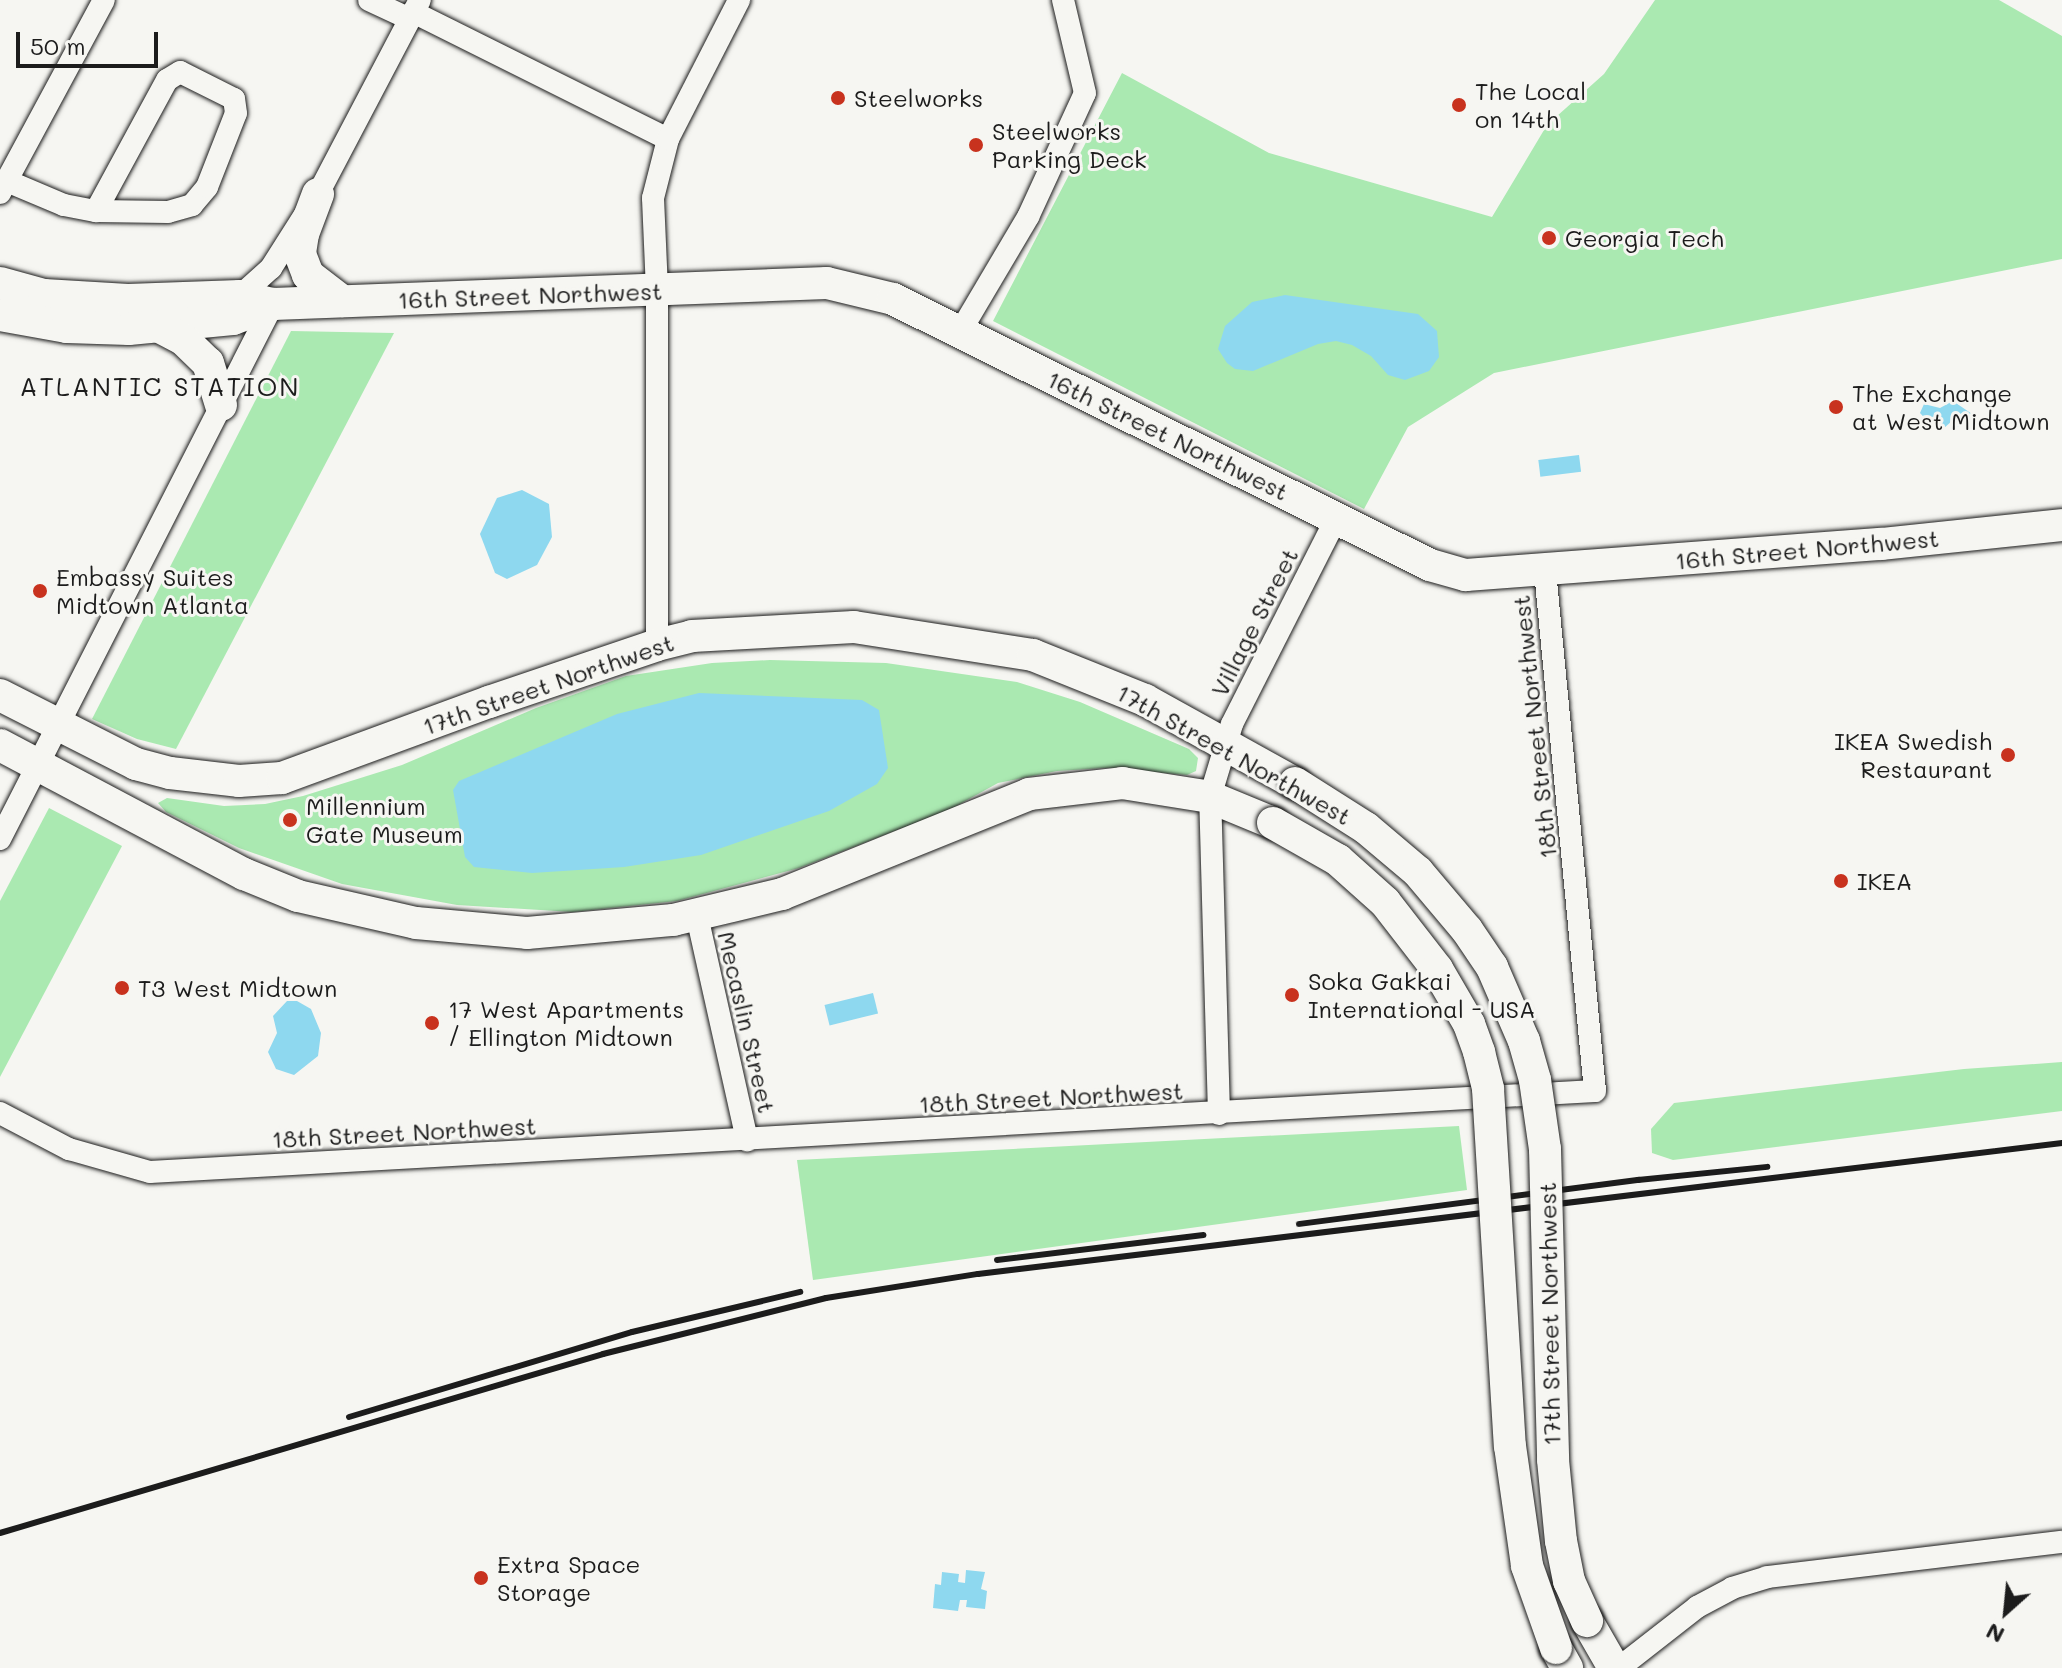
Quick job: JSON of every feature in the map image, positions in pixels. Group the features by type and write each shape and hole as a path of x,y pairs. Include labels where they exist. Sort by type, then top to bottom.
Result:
{"main road":[{"path":"318,194 303,234 300,254 308,275 342,301"},
{"name":"16th Street Northwest","path":"0,283 44,295 128,300 240,296 273,304 827,283 893,299 1430,565 1466,575 1882,544 2062,525"},
{"name":"16th Street Northwest","path":"0,315 97,329 160,327 233,319 273,304"},
{"path":"160,327 184,340 208,363 221,405"},
{"name":"17th Street Northwest","path":"0,695 136,764 170,773 239,781 282,778 489,702 657,645 692,636 854,627 1029,654 1145,700 1295,783 1366,828 1418,872 1467,930 1492,967 1524,1041 1535,1080 1545,1149 1553,1460 1561,1541 1569,1581 1587,1621 1616,1668"},
{"name":"17th Street Northwest","path":"0,745 244,874 298,896 380,917 452,928 527,933 576,931 697,916 782,894 1029,794 1122,783 1210,797 1273,823 1338,860 1385,902 1437,969 1469,1024 1479,1052 1488,1089 1510,1446 1527,1566 1562,1658"}],"street":[{"path":"96,211 167,80 180,72 234,99 236,113 207,187 192,205 168,212 96,211 64,205 3,186 104,0"},
{"path":"369,0 414,10 668,139"},
{"path":"657,645 657,290 653,198 668,139 739,0"},
{"path":"960,332 1028,217 1085,93 1063,0"},
{"path":"240,296 271,268 318,194 414,10"},
{"path":"0,839 273,304"},
{"name":"Village Street","path":"1219,1114 1210,797 1232,724 1336,519"},
{"name":"18th Street Northwest","path":"0,1113 69,1149 150,1172 1595,1091 1545,571"},
{"name":"Mecaslin Street","path":"697,916 747,1140"},
{"path":"1616,1668 1697,1607 1732,1588 1767,1577 2062,1542"}],"green space":[{"name":"Georgia Tech","path":"1655,0 1999,0 2062,36 2062,259 1494,373 1408,427 1364,509 993,321 1122,73 1269,153 1492,217 1547,125 1604,74"},
{"path":"291,331 394,333 176,749 137,739 92,719"},
{"path":"770,660 886,663 1017,682 1080,702 1189,749 1198,758 1196,771 1187,775 1105,768 1057,771 998,783 949,810 799,868 677,901 573,912 457,905 342,884 239,848 166,812 158,803 167,798 224,806 265,804 303,796 402,765 536,708 626,676 712,663"},
{"path":"49,808 122,846 0,1077 0,901"},
{"path":"2062,1062 2062,1111 1673,1160 1652,1153 1651,1129 1674,1103 1964,1069"},
{"path":"1459,1126 1467,1190 813,1280 797,1160"}],"water":[{"path":"1285,295 1418,314 1437,331 1439,357 1429,371 1405,380 1388,375 1371,356 1352,345 1336,341 1318,344 1253,371 1235,369 1227,363 1218,349 1225,326 1252,302"},
{"path":"1953,401 1972,414 1971,423 1957,427 1952,421 1944,428 1935,429 1920,413 1924,404 1940,408"},
{"path":"1579,455 1581,472 1540,477 1538,460"},
{"path":"522,490 549,504 552,537 537,565 507,579 495,573 480,534 497,498"},
{"path":"699,693 862,700 879,710 888,768 877,784 829,811 701,855 624,867 532,873 474,867 465,857 453,790 459,781 617,714"},
{"path":"873,993 878,1013 830,1025 824,1005"},
{"path":"287,1001 297,1001 311,1009 321,1033 318,1056 294,1075 276,1069 268,1052 277,1033 273,1016"},
{"path":"966,1570 985,1572 981,1589 987,1591 985,1609 966,1607 967,1600 960,1600 958,1611 933,1608 935,1584 941,1585 942,1572 959,1574 958,1582 965,1583"}],"railway":[{"path":"0,1533 603,1354 826,1298 978,1274 2062,1143"},
{"path":"1299,1224 1638,1180 1767,1167"},
{"path":"997,1260 1203,1235"},
{"path":"349,1417 632,1332 800,1292"}],"place":[{"name":"Steelworks","path":"838,98"},
{"name":"The Local on 14th","path":"1459,105"},
{"name":"Steelworks Parking Deck","path":"976,145"},
{"name":"Georgia Tech","path":"1549,238"},
{"name":"The Exchange at West Midtown","path":"1836,407"},
{"name":"Embassy Suites Midtown Atlanta","path":"40,591"},
{"name":"IKEA Swedish Restaurant","path":"2008,755"},
{"name":"Millennium Gate Museum","path":"290,820"},
{"name":"IKEA","path":"1841,881"},
{"name":"T3 West Midtown","path":"122,988"},
{"name":"Soka Gakkai International - USA","path":"1292,995"},
{"name":"17 West Apartments / Ellington Midtown","path":"432,1023"},
{"name":"Extra Space Storage","path":"481,1578"}],"district":[{"name":"ATLANTIC STATION","path":"160,387"}]}
